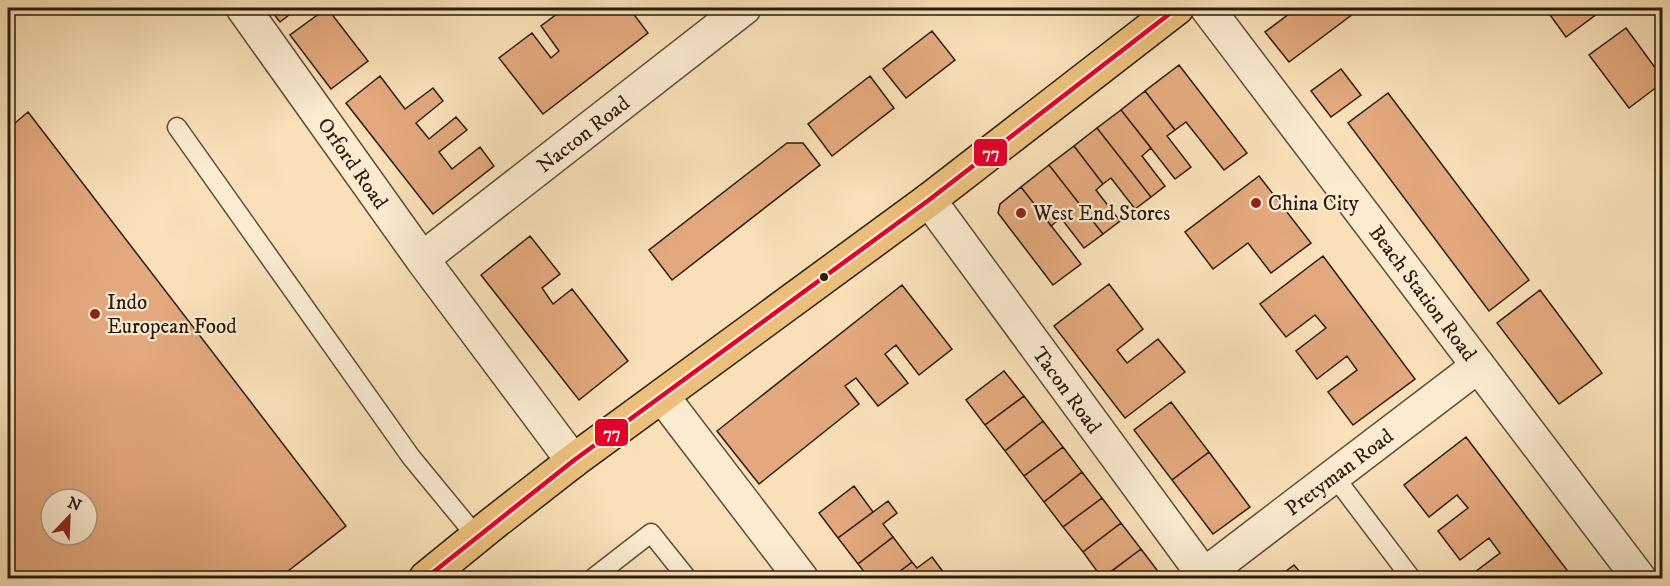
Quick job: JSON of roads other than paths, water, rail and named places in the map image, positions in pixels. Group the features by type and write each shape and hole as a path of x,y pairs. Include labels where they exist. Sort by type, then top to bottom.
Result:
{"main road":[{"path":"426,579 573,461 928,200 1177,8"}],"street":[{"name":"Orford Road","path":"243,8 422,260 573,461"},
{"name":"Beach Station Road","path":"1207,8 1639,579"},
{"name":"Nacton Road","path":"422,260 738,9"},
{"name":"Tacon Road","path":"928,200 1203,578"},
{"name":"Pretyman Road","path":"1203,578 1478,366"},
{"path":"662,396 801,579"}],"lane":[{"path":"177,127 411,457 477,536"},
{"path":"1334,476 1411,579"},
{"path":"593,579 651,533 687,579"}],"place":[{"name":"China City","path":"1256,203"},
{"name":"West End Stores","path":"1021,213"},
{"name":"Indo European Food","path":"95,314"}]}
